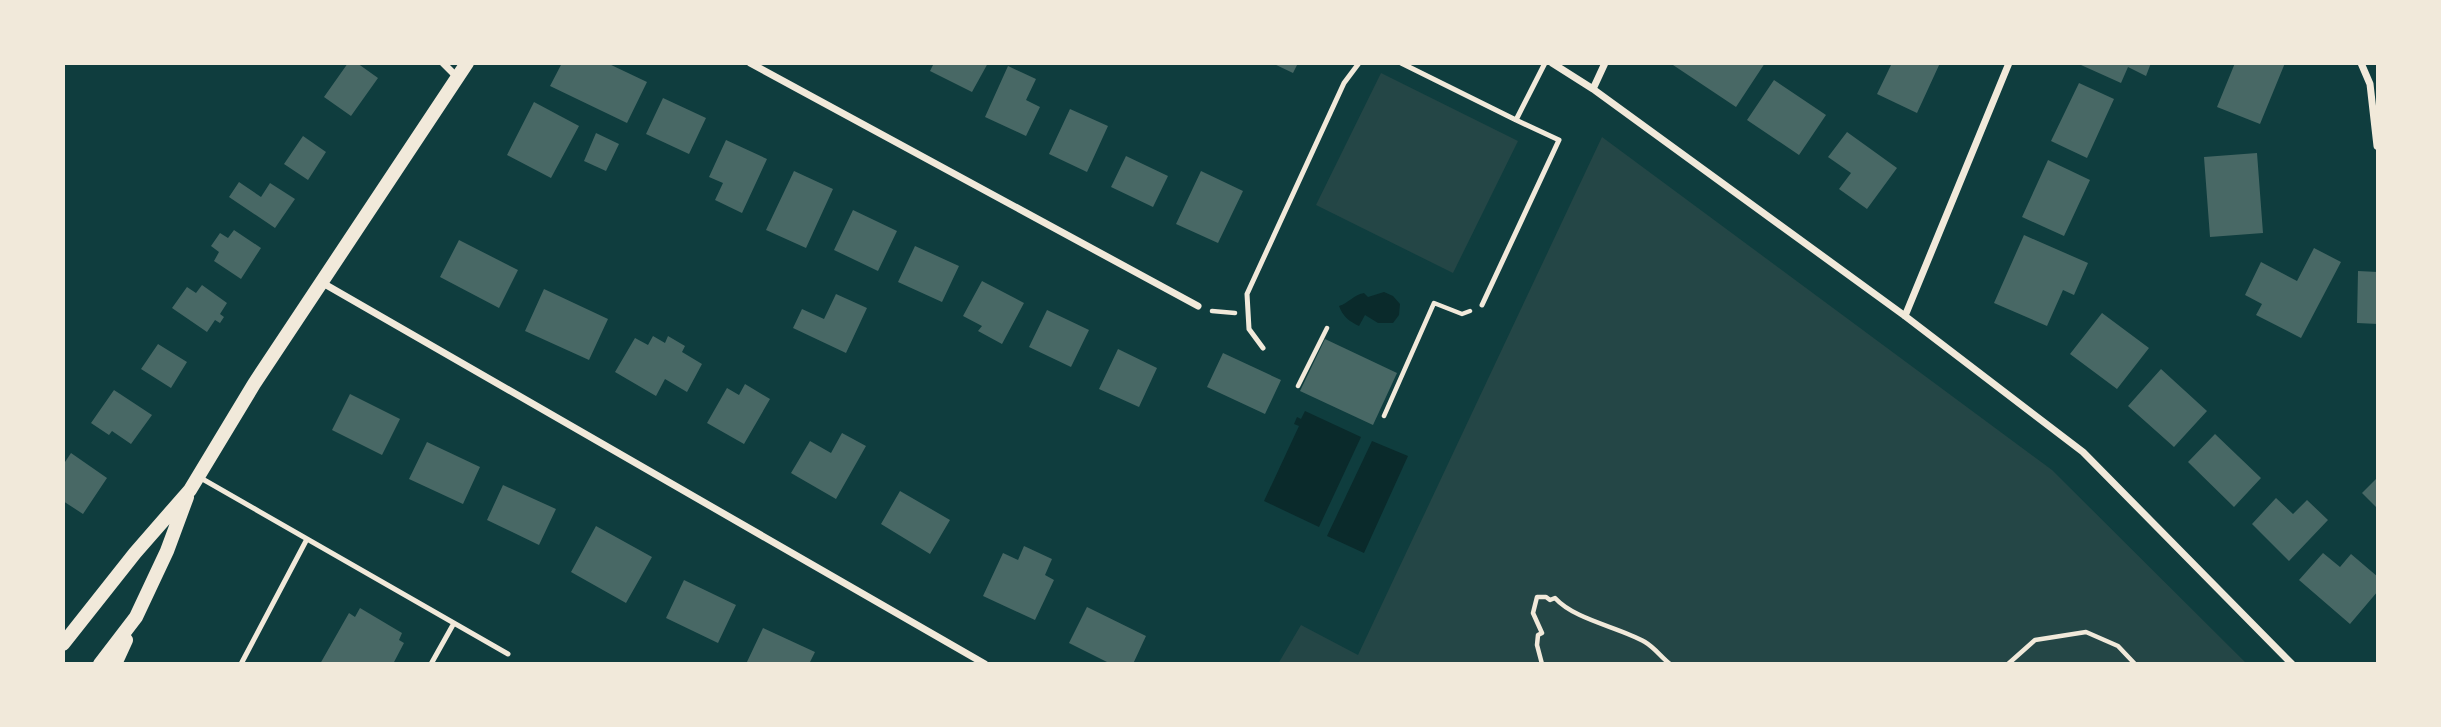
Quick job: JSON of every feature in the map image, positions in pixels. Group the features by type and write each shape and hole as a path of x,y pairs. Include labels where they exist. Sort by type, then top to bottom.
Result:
{"main road":[{"path":"63,644 135,553 190,490 230,422 320,282 467,63"},
{"path":"115,664 167,551 190,490"},
{"path":"100,664 136,617"}],"street":[{"path":"443,63 457,77"},
{"path":"750,63 1198,306"},
{"path":"1552,63 1593,89 1905,316 2083,452 2292,664"},
{"path":"1593,89 1605,63"},
{"path":"1905,316 2009,63"},
{"path":"2361,63 2370,84 2377,146"},
{"path":"320,282 985,664"}],"lane":[{"path":"1263,348 1249,329 1247,294 1344,83 1359,63"},
{"path":"1401,63 1559,140 1482,305"},
{"path":"1516,120 1545,63"},
{"path":"199,477 508,654"},
{"path":"241,664 307,539"},
{"path":"431,664 454,623"}],"path":[{"path":"1384,416 1434,303 1462,314 1482,305"},
{"path":"1198,306 1232,314 1248,309"},
{"path":"1298,386 1327,328"},
{"path":"1542,664 1537,645 1538,635 1542,633 1533,613 1536,597 1550,600 1555,598 1569,609 1642,640 1671,664"},
{"path":"2008,664 2035,640 2086,632 2118,646 2135,664"}],"shaded area":[{"path":"1381,73 1518,141 1453,273 1316,205"},
{"path":"1602,137 2052,470 2247,664 1278,664 1301,625 1358,655"},
{"path":"1384,292 1393,296 1400,304 1399,315 1393,323 1378,323 1365,315 1359,326 1342,313 1339,306 1360,294 1364,293 1368,297"},
{"path":"1305,411 1361,437 1319,527 1264,501 1299,426 1294,424 1297,417 1301,419"},
{"path":"1372,441 1408,456 1364,553 1327,536"}],"building":[{"path":"348,63 357,63 378,78 351,116 324,97"},
{"path":"562,63 607,63 647,82 627,123 550,86"},
{"path":"934,63 988,63 972,92 930,71"},
{"path":"1272,63 1298,63 1293,73"},
{"path":"1765,63 1736,107 1673,65"},
{"path":"1892,63 1940,63 1917,113 1877,94"},
{"path":"2151,63 2146,76 2128,67 2121,83 2081,65"},
{"path":"2235,63 2285,63 2260,124 2217,107"},
{"path":"1008,66 1036,79 1026,100 1040,107 1026,136 985,117"},
{"path":"1774,80 1826,115 1799,155 1747,120"},
{"path":"2079,83 2114,99 2087,158 2051,141"},
{"path":"663,98 706,118 689,154 646,134"},
{"path":"534,102 579,126 551,178 507,155"},
{"path":"1070,109 1108,126 1087,172 1049,154"},
{"path":"1847,132 1897,168 1867,209 1839,189 1851,173 1828,157"},
{"path":"596,133 619,144 606,171 584,161"},
{"path":"303,136 326,152 308,180 284,164"},
{"path":"726,140 767,159 742,213 715,200 723,183 709,177"},
{"path":"2257,153 2263,233 2210,237 2204,157"},
{"path":"1126,156 1168,176 1153,207 1111,187"},
{"path":"2048,160 2090,180 2064,236 2022,217"},
{"path":"794,171 833,189 806,248 766,230"},
{"path":"1201,171 1243,191 1218,243 1176,224"},
{"path":"239,182 261,197 270,183 295,199 275,228 229,197"},
{"path":"853,210 897,231 878,271 834,250"},
{"path":"234,230 261,248 241,279 214,261 219,252 211,246 220,233 228,238"},
{"path":"2024,235 2088,263 2074,295 2063,290 2047,326 1994,303"},
{"path":"459,240 518,270 499,308 440,277"},
{"path":"915,246 959,266 942,302 898,282"},
{"path":"2314,248 2341,262 2301,338 2256,315 2262,304 2245,295 2261,262 2297,281"},
{"path":"2358,271 2378,272 2378,324 2357,323"},
{"path":"982,281 1024,303 1002,344 978,331 982,326 963,316"},
{"path":"202,285 227,303 220,314 224,317 220,323 215,320 207,332 172,308 187,287 196,293"},
{"path":"544,289 608,319 589,360 525,331"},
{"path":"836,294 867,308 846,353 793,328 802,309 824,319"},
{"path":"1047,310 1089,330 1071,367 1029,347"},
{"path":"2102,313 2149,348 2117,389 2070,354"},
{"path":"653,336 665,343 668,336 685,346 682,352 702,364 687,392 665,379 656,396 615,372 635,338 648,345"},
{"path":"1325,339 1397,373 1373,425 1300,391"},
{"path":"158,344 187,362 171,388 141,369"},
{"path":"1118,349 1157,368 1139,407 1099,389"},
{"path":"1223,353 1281,380 1265,414 1207,387"},
{"path":"2161,369 2207,411 2174,447 2128,406"},
{"path":"745,384 770,399 744,444 707,423 727,388 739,395"},
{"path":"114,390 152,415 131,444 112,431 109,435 91,423"},
{"path":"350,394 400,419 382,455 332,430"},
{"path":"842,433 866,446 836,499 791,473 810,441 831,453"},
{"path":"2215,434 2261,478 2234,507 2188,462"},
{"path":"427,442 480,467 463,504 409,479"},
{"path":"71,453 107,478 83,514 63,501 63,465"},
{"path":"2378,477 2378,509 2362,493"},
{"path":"503,485 556,509 539,545 487,520"},
{"path":"900,491 950,520 930,554 881,524"},
{"path":"2276,498 2293,514 2307,500 2328,520 2289,561 2252,524"},
{"path":"596,526 652,557 626,603 571,572"},
{"path":"1024,546 1052,559 1045,575 1054,580 1035,620 983,596 1003,553 1018,560"},
{"path":"2323,553 2340,567 2351,554 2378,577 2378,591 2350,624 2299,580"},
{"path":"684,580 736,605 718,643 666,618"},
{"path":"1087,607 1146,636 1133,664 1111,664 1069,643"},
{"path":"360,608 402,633 399,640 404,643 393,664 320,664 349,613 355,617"},
{"path":"763,628 815,652 809,664 746,664"}]}
